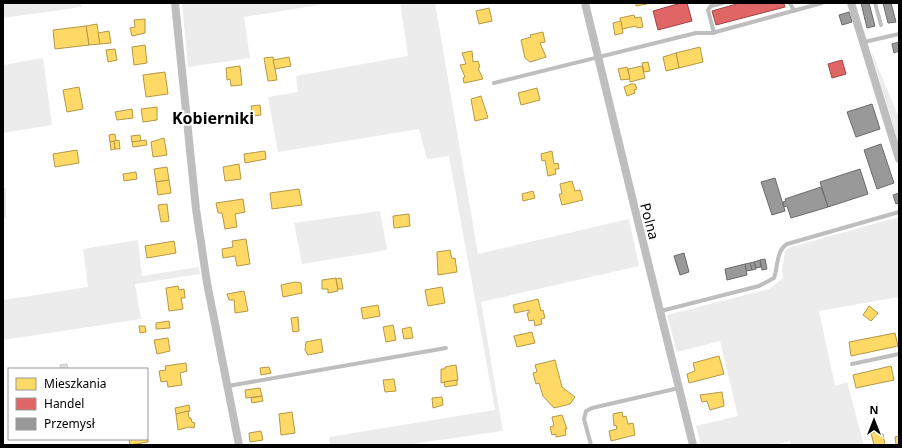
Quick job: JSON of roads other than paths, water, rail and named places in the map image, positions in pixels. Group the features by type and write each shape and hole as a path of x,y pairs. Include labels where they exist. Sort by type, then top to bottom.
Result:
{"street":[{"path":"175,3 197,216 207,283 239,445"},
{"name":"Polna","path":"585,3 627,182 661,311 693,445"},
{"path":"851,3 899,159"}],"lane":[{"path":"714,33 708,10 711,6 723,3"},
{"path":"790,3 794,11"},
{"path":"494,84 696,34 714,33 822,3"},
{"path":"875,3 881,25"},
{"path":"864,42 899,34"},
{"path":"661,311 759,286 774,278 779,253 782,247 787,244 899,212"},
{"path":"227,386 446,348"},
{"path":"852,364 899,354"},
{"path":"591,445 584,419 586,411 592,408 679,388"}],"district":[{"name":"Kobierniki","path":"213,118"}]}
